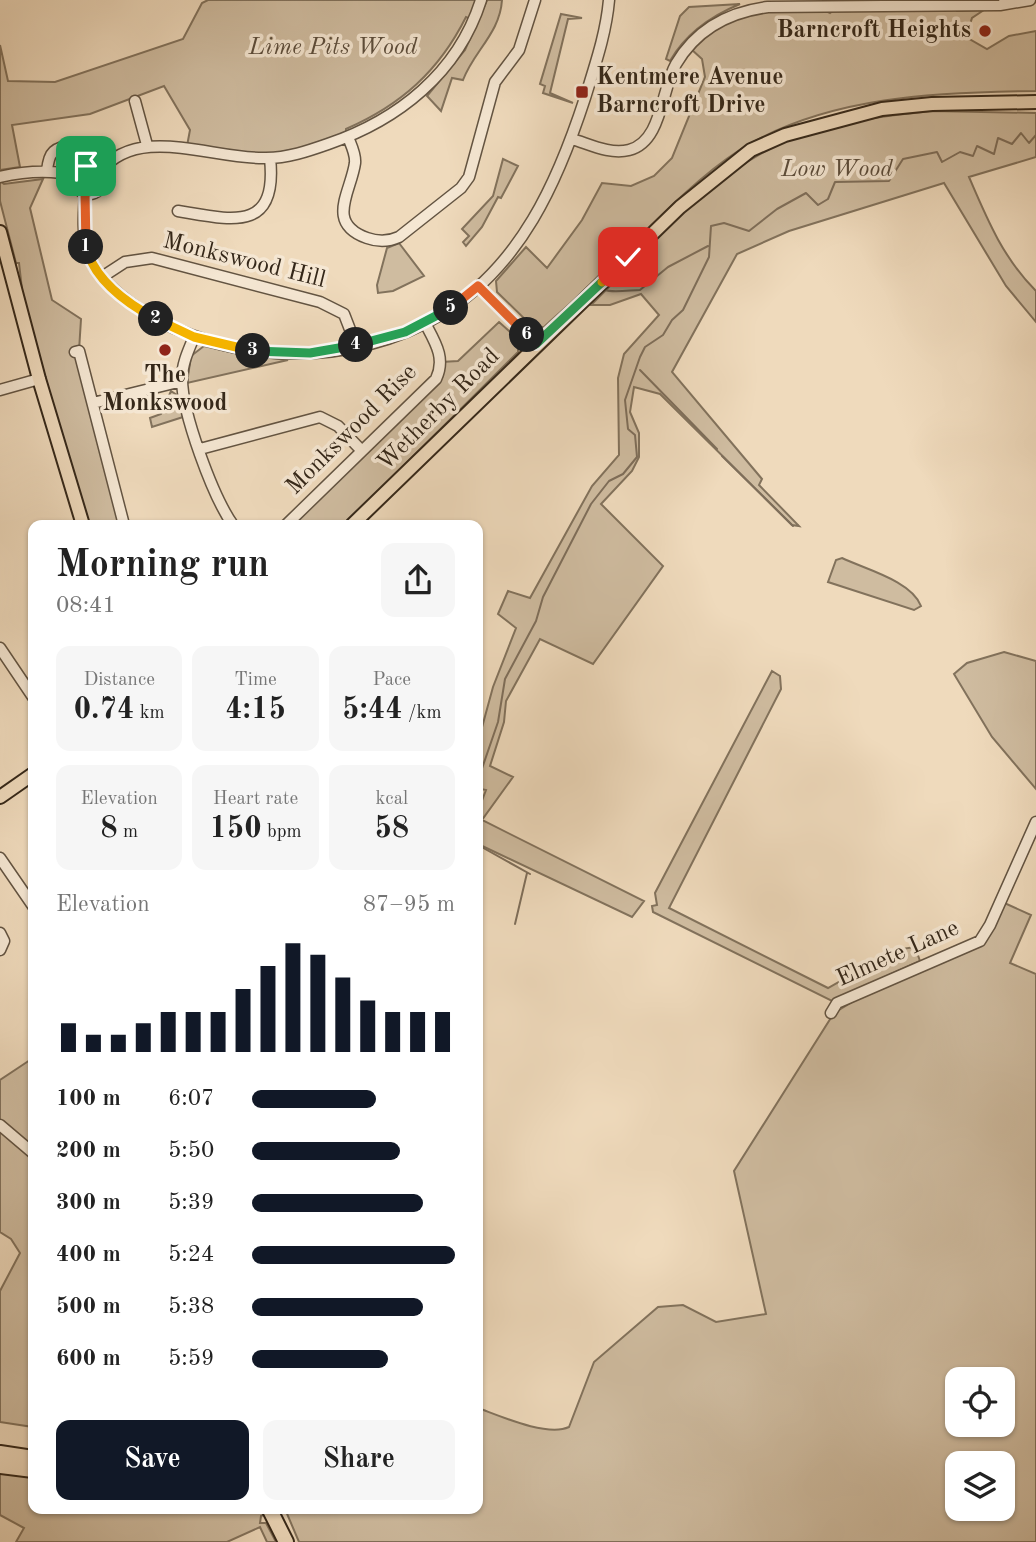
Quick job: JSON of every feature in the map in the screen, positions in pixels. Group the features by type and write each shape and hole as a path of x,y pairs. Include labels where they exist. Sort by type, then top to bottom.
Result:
{"highway":[{"path":"0,1453 28,1457"},
{"path":"0,1466 28,1469"},
{"path":"272,1514 286,1542"},
{"path":"277,1514 278,1524"}],"main road":[{"name":"Wetherby Road","path":"357,520 680,207 751,150 796,131 882,109 932,104 1034,102"},
{"path":"0,232 39,379 81,520"},
{"path":"0,797 28,777"}],"street":[{"path":"76,176 78,188 85,193 94,192 100,187 100,172 122,153 147,145 221,156 270,158 305,152 348,137 398,111 430,84 458,49 481,0"},
{"path":"348,137 355,159 342,204 346,222 353,231 388,242 399,237 465,184 495,82 519,50 535,0"},
{"path":"85,193 85,243 102,277 142,311 194,337 245,350 278,354 310,353 391,337 425,323 478,286 502,261 537,215 557,178 572,139 599,53 609,0"},
{"path":"572,139 619,151 643,143 652,132 668,80 685,51 712,26 738,12 768,6 1030,0"},
{"path":"135,102 147,145"},
{"path":"47,171 49,153 53,149 74,144 77,155"},
{"path":"178,211 233,219 255,214 270,194 270,158"},
{"path":"76,176 86,166 100,172"},
{"path":"0,177 21,172 47,171 76,176"},
{"name":"Monkswood Hill","path":"102,277 125,262 152,258 320,302 344,314 356,345"},
{"path":"478,286 536,344"},
{"name":"Monkswood Rise","path":"291,520 429,386 440,370 440,352 425,323"},
{"path":"194,337 184,363 182,381 210,483 230,520"},
{"path":"75,352 79,351 123,520"},
{"path":"0,390 39,379"},
{"path":"93,402 182,381"},
{"path":"200,449 320,417 338,426 362,451"},
{"path":"0,648 14,664 28,688"},
{"name":"Elmete Lane","path":"831,1013 837,1003 980,941 990,925 1036,821"},
{"path":"0,858 28,899"},
{"path":"0,933 4,941 0,950"},
{"path":"0,1125 28,1149"}],"green space":[{"name":"Lime Pits Wood","path":"208,0 481,0 473,20 466,17 431,70 401,97 366,120 346,129 346,133 302,148 259,156 187,146 190,130 164,86 90,114 12,125 20,167 0,170 0,45 8,81 55,82 183,39 202,3"},
{"path":"487,0 502,0 497,22 463,80 452,78 441,111 427,96 465,50"},
{"path":"740,4 700,26 670,61 666,59 680,16 689,7"},
{"name":"Low Wood","path":"956,8 957,11 984,10 972,18 966,37 987,49 1009,36 1036,31 1036,91 961,93 884,100 810,118 774,131 741,149 704,176 607,271 544,327 533,327 497,292 496,281 526,247 547,268 582,220 602,183 631,186 654,176 672,158 705,77 702,59 691,49 721,24 755,12 822,9 830,13 835,9"},
{"path":"561,14 582,18 568,19 550,93 573,103 543,93 545,86 540,84"},
{"path":"932,111 1036,113 1036,157 969,177 1005,252 1036,291 1036,322 1006,286 944,183 789,231 737,254 672,372 762,479 759,485 799,526 792,525 660,394 634,387 630,412 639,433 639,457 632,471 601,504 663,566 593,664 540,639 506,701 504,722 490,766 513,777 483,819 483,798 486,790 483,789 483,724 493,687 516,628 498,614 508,591 530,598 592,486 619,455 618,378 624,354 659,315 641,294 610,305 591,305 658,236 706,192 758,155 803,134 876,118"},
{"path":"503,159 518,166 501,198 498,197 482,227 466,246 463,242 469,236 462,229 493,196"},
{"path":"43,179 30,208 52,300 81,319 79,351 123,520 86,520 23,298 19,263 16,263 0,201 0,181 4,184"},
{"path":"399,243 424,276 393,291 378,293 377,285 387,248"},
{"path":"499,322 518,339 518,352 349,520 291,520 429,386 441,362 458,361"},
{"path":"204,346 243,355 288,360 187,383 191,356"},
{"path":"171,391 177,395 183,417 152,427 150,418 161,414"},
{"path":"842,558 898,583 916,597 921,606 914,610 828,582 836,560"},
{"path":"1004,652 1036,661 1036,789 992,737 954,674 967,663"},
{"path":"772,671 780,676 781,689 669,908 828,988 895,950 915,947 920,961 832,1001 653,912 652,906 657,905 655,893"},
{"path":"483,820 644,901 632,917 483,846"},
{"path":"1000,901 1031,915 1010,963 1036,974 1036,1542 299,1542 287,1514 483,1514 483,1410 536,1427 569,1427 594,1362 658,1307 683,1305 716,1322 766,1314 734,1171 834,1013 877,987 980,941"},
{"path":"28,1061 28,1426 0,1422 0,1291 20,1253 11,1239 0,1232 0,1080"},
{"path":"0,1473 28,1473 28,1514 266,1514 261,1516 260,1523 266,1523 276,1542 267,1542 260,1527 227,1542 16,1542 24,1528 0,1515"}],"waterway":[{"path":"483,766 498,722 505,679 536,621 543,597 591,504 609,481 623,474 637,457 635,435 628,429 625,400 645,347 663,335 672,320 683,310 709,257 711,226 724,223 749,231 777,209 806,193 818,205 828,199 835,182 889,181 903,159 937,152 942,162 960,152 973,156 977,146 994,154 998,138 1012,144 1021,133 1029,143 1036,135"},
{"path":"605,290 640,290 668,267 708,246"},
{"path":"640,370 717,449"},
{"path":"722,456 793,526"},
{"path":"483,848 530,874"},
{"path":"515,924 527,873"}],"place":[{"name":"Barncroft Heights","path":"985,31"},
{"name":"Kentmere Avenue Barncroft Drive","path":"582,92"},
{"name":"The Monkswood","path":"165,350"}],"route":[{"path":"86,166 94,167 102,176 100,187 94,192 85,193 84,234 91,261 102,277 125,300 170,327 220,345 245,350 278,354 310,353 391,337 442,314 478,286 536,344 628,257"}]}
